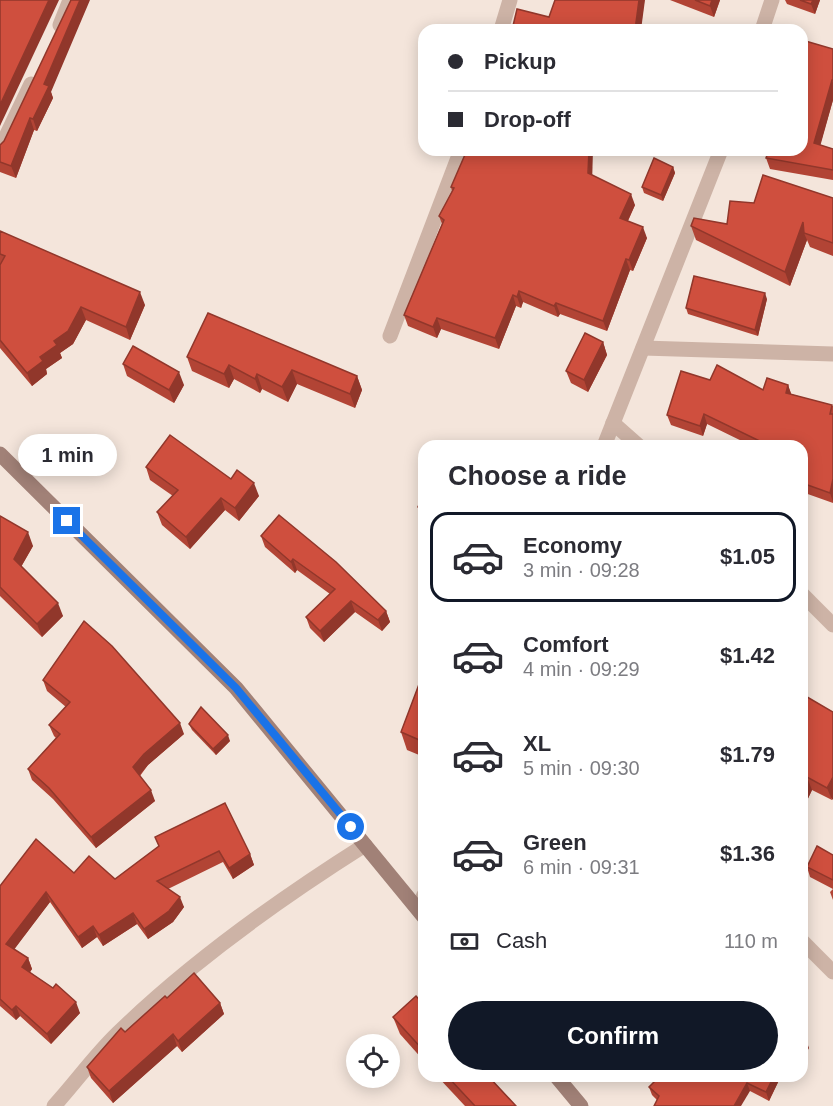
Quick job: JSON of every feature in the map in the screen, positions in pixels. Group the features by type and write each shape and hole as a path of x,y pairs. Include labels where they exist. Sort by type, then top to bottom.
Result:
{"street":[{"path":"53,39 70,0"},
{"path":"503,24 510,0"},
{"path":"764,24 772,0"},
{"path":"0,149 39,69"},
{"path":"390,336 459,156"},
{"path":"606,440 719,156"},
{"path":"643,348 833,354"},
{"path":"613,423 632,440"},
{"path":"0,454 236,688 365,845 418,902"},
{"path":"808,600 833,625"},
{"path":"54,1106 116,1034 180,978 292,893 365,845"},
{"path":"808,947 833,972"},
{"path":"561,1082 581,1106"}],"building":[{"path":"0,0 49,0 0,105"},
{"path":"71,0 80,0 44,84 49,86 33,119 30,118 11,166 0,162 0,145 4,141"},
{"path":"555,0 639,0 636,24 513,24 517,9 549,17"},
{"path":"695,0 712,0 710,6"},
{"path":"800,0 813,0 811,4"},
{"path":"808,42 833,49 833,80 814,143 833,149 833,170 766,158 767,156 808,156"},
{"path":"464,156 589,156 588,173 631,194 620,218 643,227 629,260 626,259 603,321 556,303 554,306 519,291 517,297 513,295 495,338 437,318 433,327 404,315 444,220 439,216 454,188 451,187"},
{"path":"654,158 673,167 661,195 642,187"},
{"path":"763,175 833,198 833,243 804,233 803,222 785,272 691,226 694,218 727,224 730,201 754,203"},
{"path":"0,231 140,292 126,327 81,307 68,331 54,341 57,345 40,357 43,361 27,373 0,340 0,265 5,256 0,254"},
{"path":"694,276 765,293 755,330 686,308"},
{"path":"208,313 357,376 350,394 292,370 282,387 257,374 255,379 229,365 224,374 187,357"},
{"path":"585,333 603,342 584,380 566,371"},
{"path":"133,346 179,372 169,390 123,364"},
{"path":"717,365 763,390 767,378 788,385 786,393 832,405 830,414 833,414 833,479 830,493 808,485 808,440 758,440 704,414 700,426 667,415 681,371 710,380"},
{"path":"170,435 231,479 237,470 254,483 235,508 221,498 186,537 157,512 178,490 146,467"},
{"path":"279,515 336,562 386,611 378,620 351,601 320,631 306,617 335,589 293,559 291,562 261,536"},
{"path":"0,516 28,532 14,559 58,603 37,624 0,587"},
{"path":"84,621 112,646 180,723 144,754 133,767 151,790 91,837 49,788 28,769 60,734 49,725 70,702 43,680"},
{"path":"418,687 418,739 401,732"},
{"path":"808,697 833,712 833,777 827,788 808,778"},
{"path":"201,707 228,735 213,749 189,724"},
{"path":"225,803 250,854 229,868 219,851 157,881 180,897 169,911 144,929 133,913 99,935 93,926 78,937 46,892 6,944 28,958 22,967 53,988 56,984 76,1002 47,1034 16,1006 12,1010 0,999 0,886 36,839 74,873 89,856 115,879 159,846 155,837"},
{"path":"817,846 833,855 833,880 808,868"},
{"path":"194,973 220,1003 178,1041 173,1034 109,1091 87,1067 121,1028 125,1032"},
{"path":"416,996 418,998 418,1044 393,1017"},
{"path":"453,1082 494,1082 516,1106 475,1106"},
{"path":"654,1082 771,1082 766,1092 747,1083 734,1106 654,1106 659,1096 649,1087"}],"route":[{"path":"67,521 236,688 351,827"}]}
